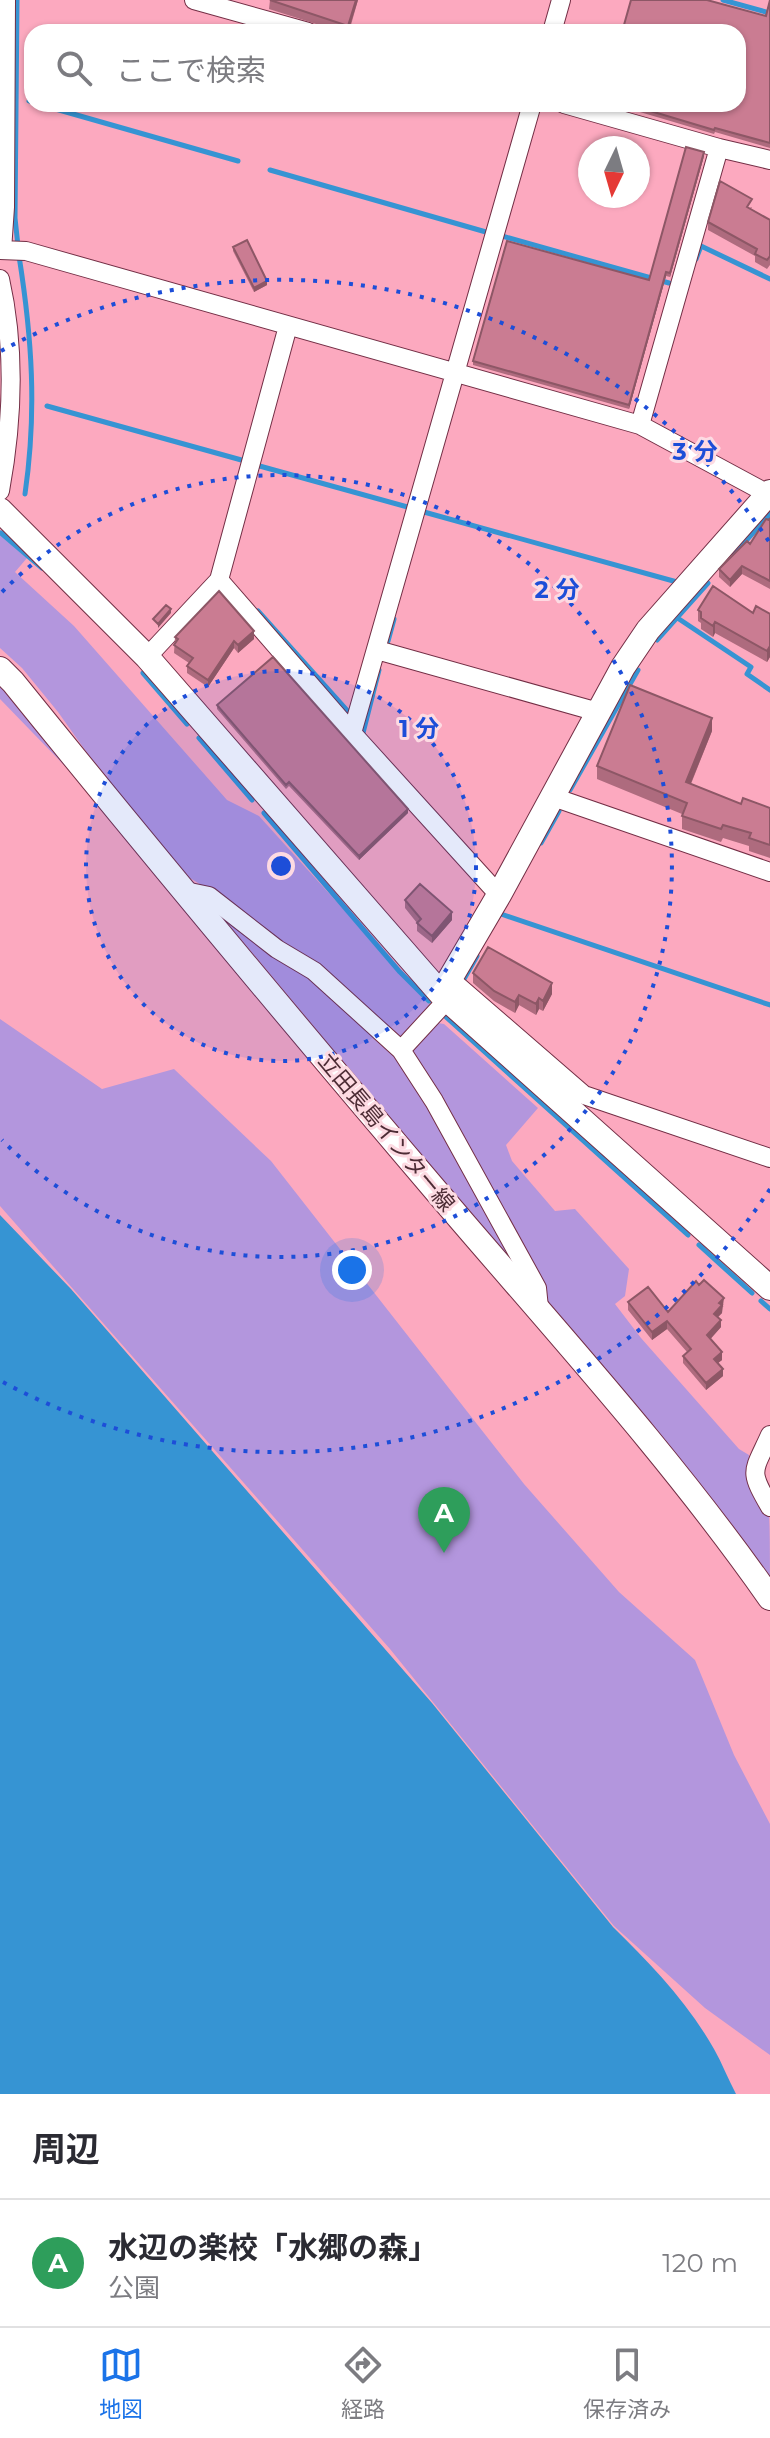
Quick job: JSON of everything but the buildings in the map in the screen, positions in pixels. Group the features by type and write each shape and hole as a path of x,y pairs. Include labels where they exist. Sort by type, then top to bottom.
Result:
{"street":[{"path":"6,0 5,207 9,250 640,425 769,493 648,630 623,667 446,991 401,1050"},
{"path":"194,0 280,24"},
{"path":"554,24 561,0"},
{"path":"352,733 530,112"},
{"path":"592,112 770,160"},
{"path":"640,425 719,148"},
{"path":"0,279 13,368 11,416 0,491"},
{"path":"147,657 219,580 288,326"},
{"path":"0,510 147,657 446,991 770,1288"},
{"path":"219,580 499,895"},
{"path":"377,650 598,712"},
{"name":"立田長島インター線","path":"0,669 429,1182 661,1453 726,1535 770,1598"},
{"path":"553,797 770,872"},
{"path":"185,891 209,896 277,949 314,971 401,1050 434,1101 537,1288 539,1308"},
{"path":"446,991 584,1095 770,1158"},
{"path":"770,1435 754,1471 756,1483 770,1507"}],"shaded area":[{"path":"0,535 27,558 15,572 74,626 227,800 259,816 428,1003 432,1009 404,1038 395,1039 219,896 190,878 104,777 22,668 0,648"},
{"path":"0,686 11,696 95,797 0,699"},
{"path":"214,907 310,972 399,1056 531,1286"},
{"path":"0,1019 102,1089 174,1069 271,1161 524,1484 619,1592 695,1660 734,1755 770,1824 770,2055 705,2008 614,1926 390,1649 0,1206"},
{"path":"438,1023 444,1024 538,1108 506,1145 512,1161 555,1211 575,1209 629,1269 625,1296 615,1304 739,1449 749,1455 751,1482 769,1515 770,1585 547,1303 410,1052"}],"water":[{"path":"0,1215 71,1289 432,1703 613,1927 668,1984 704,2032 736,2094 0,2094"}],"waterway":[{"path":"17,0 15,218 18,246"},
{"path":"723,0 770,13"},
{"path":"66,112 238,161"},
{"path":"270,170 486,232"},
{"path":"502,236 669,283"},
{"path":"696,259 701,246 770,279"},
{"path":"19,256 27,316 32,404 25,494"},
{"path":"47,406 245,461"},
{"path":"256,465 411,508"},
{"path":"424,512 677,582"},
{"path":"734,554 770,514"},
{"path":"1,533 42,568"},
{"path":"657,640 708,583"},
{"path":"258,611 352,716"},
{"path":"676,617 751,667 747,674 770,690"},
{"path":"388,641 394,619"},
{"path":"363,733 379,670"},
{"path":"570,790 638,670"},
{"path":"143,673 187,724"},
{"path":"199,738 252,800"},
{"path":"541,843 559,811"},
{"path":"264,813 400,972 429,1001"},
{"path":"501,914 770,1005"},
{"path":"464,979 477,956"},
{"path":"446,1017 688,1235"},
{"path":"699,1245 752,1293"},
{"path":"761,1301 770,1309"}],"place":[{"name":"水辺の楽校「水郷の森」","path":"444,1553"}]}
